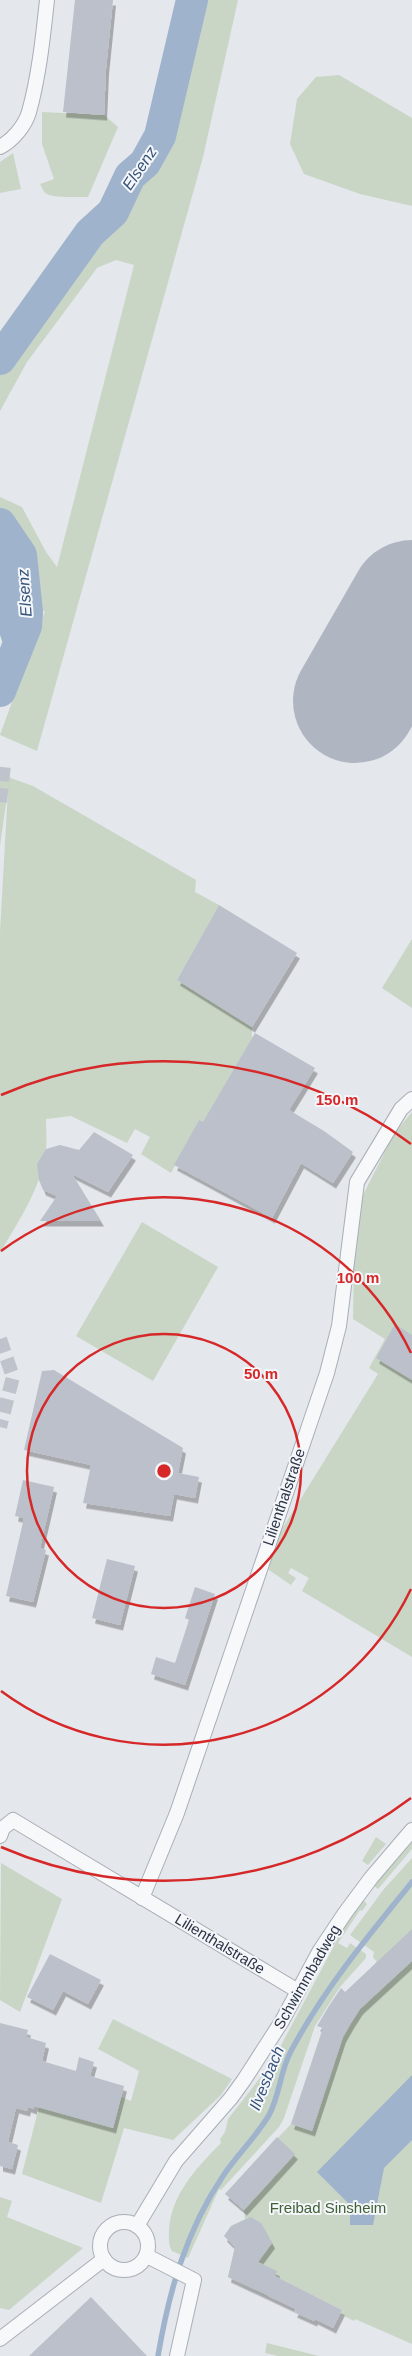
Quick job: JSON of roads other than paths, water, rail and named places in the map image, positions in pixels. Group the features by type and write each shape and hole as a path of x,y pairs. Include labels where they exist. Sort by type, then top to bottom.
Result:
{"street":[{"path":"0,147 10,142 28,114 43,36 47,0"},
{"name":"Lilienthalstraße","path":"142,1898 177,1813 327,1374 339,1326 358,1182 401,1109 412,1099"},
{"name":"Lilienthalstraße","path":"0,1836 3,1828 13,1820 298,1991"},
{"name":"Schwimmbadweg","path":"137,2226 176,2161 231,2098 244,2080 282,2021 319,1952 354,1900 412,1830"},
{"path":"120,2222 137,2226 148,2239 149,2248 147,2256 136,2268 124,2271 112,2268 104,2259 100,2248 105,2232 120,2222"},
{"path":"147,2256 194,2280 177,2356"},
{"path":"0,2339 104,2259"}],"water":[{"path":"0,524 21,555 27,612 26,626 11,666 0,635"},
{"path":"412,2075 412,2140 384,2168 373,2225 350,2225 350,2205 317,2172"}],"waterway":[{"name":"Elsenz","path":"0,359 90,233 113,212 130,176 145,163 160,136 192,0"},
{"name":"Elsenz","path":"0,524 21,555 27,612 26,626 0,691"},
{"name":"Ilvesbach","path":"158,2356 162,2332 181,2262 189,2240 210,2197 228,2168 269,2115 276,2099 287,2059 318,2006 363,1943 412,1882"}],"tunnel":[{"path":"0,802 4,765"},
{"path":"0,1339 13,1377 0,1427"}],"park label":[{"name":"Freibad Sinsheim","path":"328,2208"}]}
